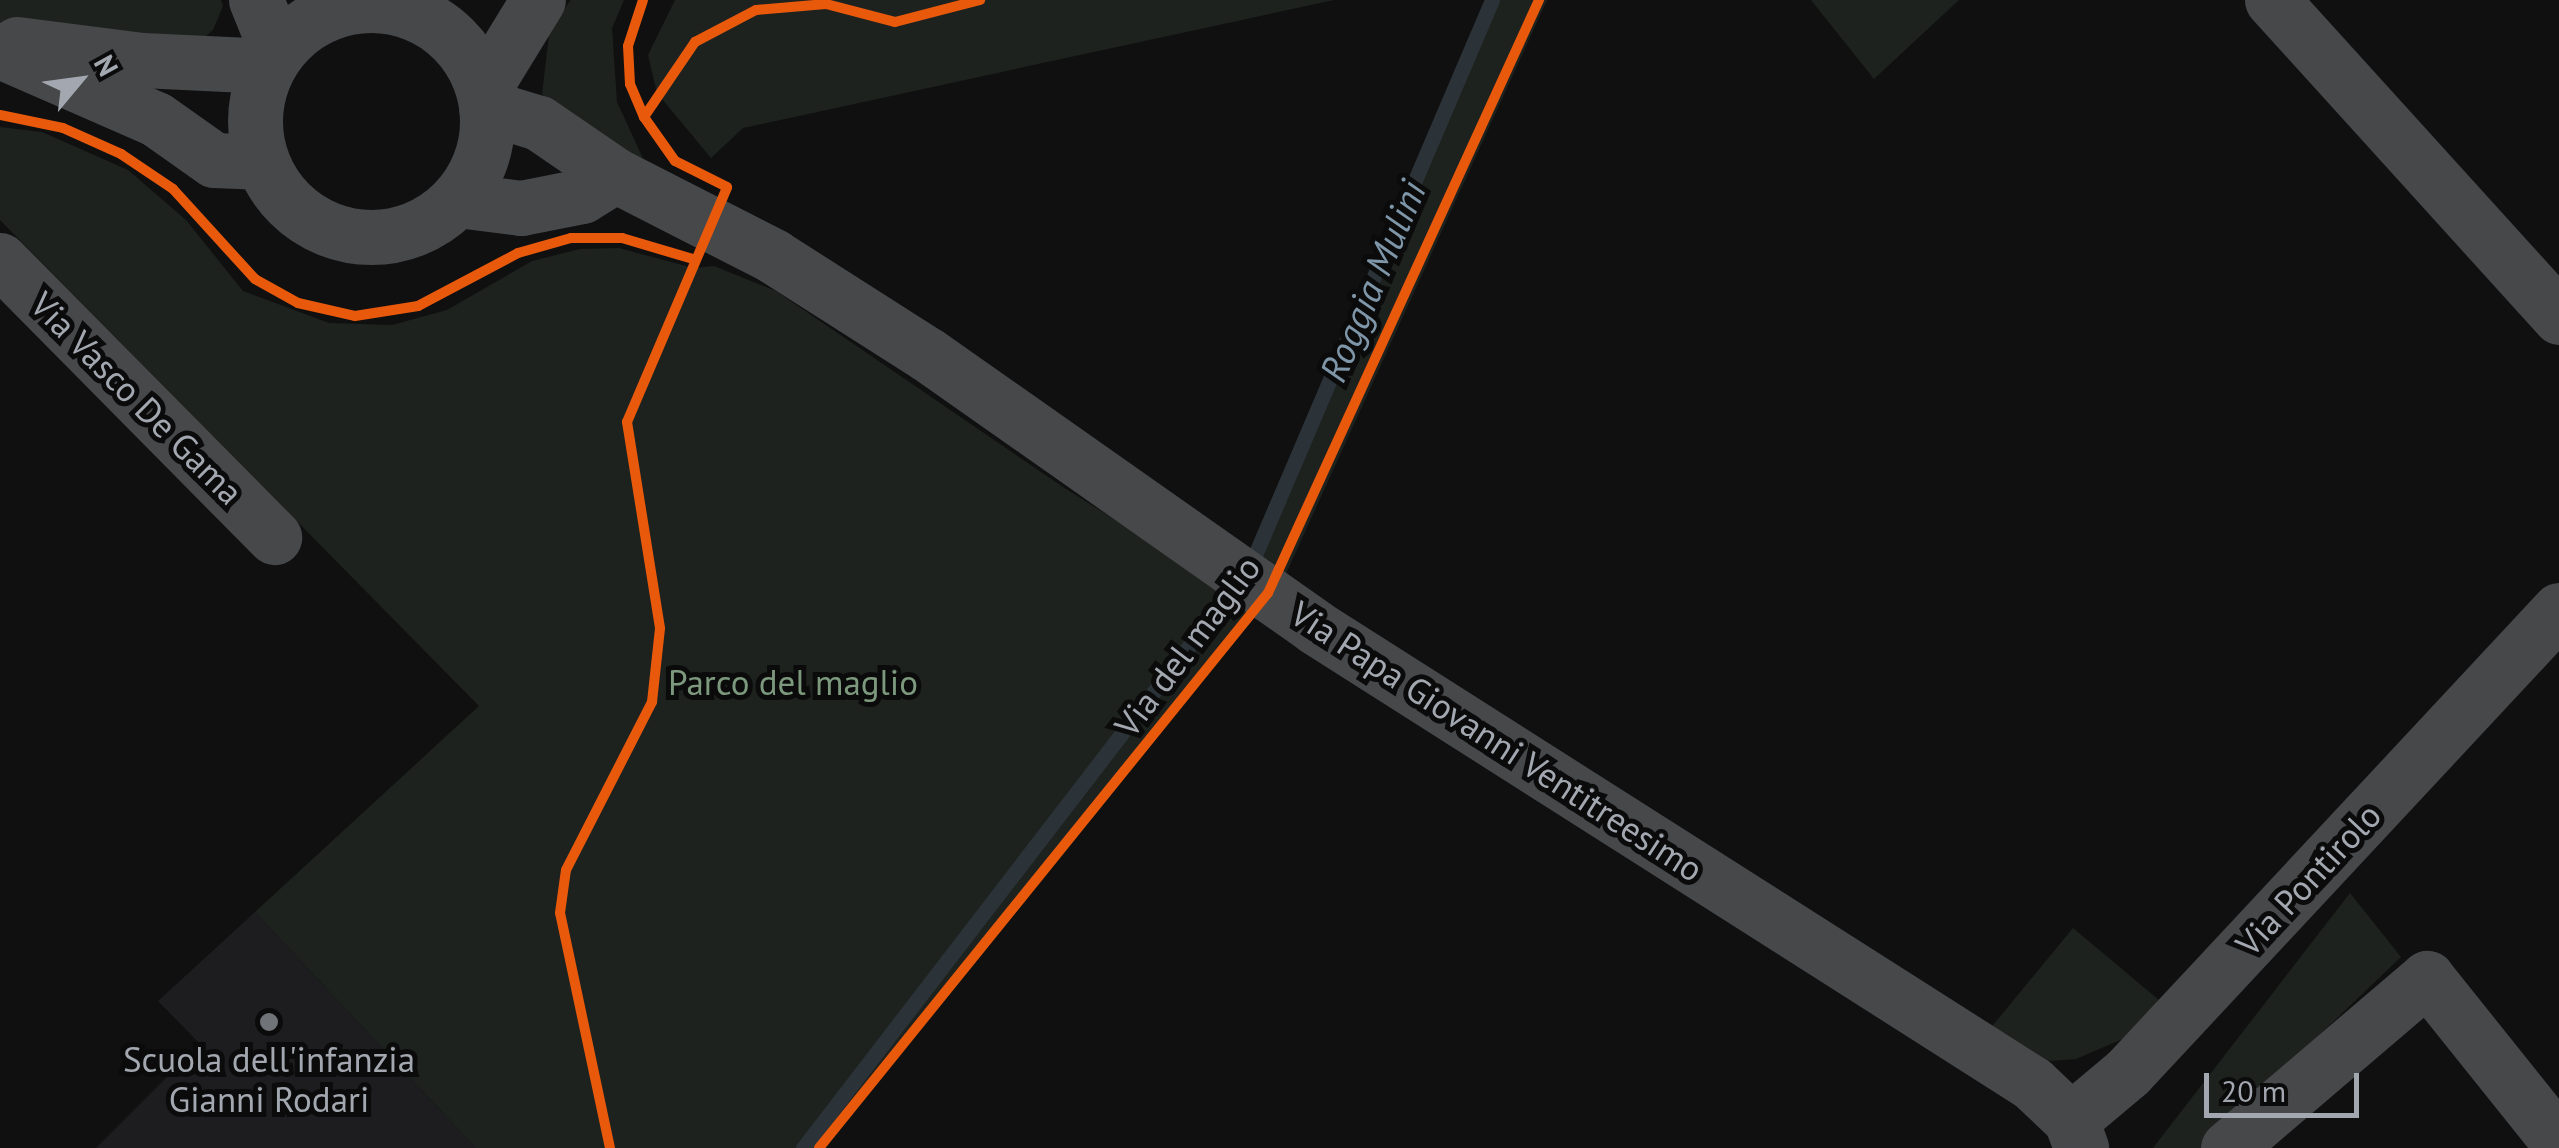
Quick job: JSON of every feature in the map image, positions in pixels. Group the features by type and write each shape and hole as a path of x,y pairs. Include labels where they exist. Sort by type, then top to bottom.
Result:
{"street":[{"path":"256,0 272,59"},
{"path":"485,98 451,36 384,3 309,21 272,59 252,122 261,162 281,196 312,223 349,236 407,231 458,200 479,167 485,98 538,0"},
{"path":"2272,0 2559,317"},
{"path":"0,50 26,41 142,60 272,59"},
{"path":"0,50 156,119 214,160 261,162"},
{"name":"Via Papa Giovanni Ventitreesimo","path":"485,98 539,123 616,175 773,256 927,354 1316,627 2032,1083 2076,1134"},
{"path":"458,200 521,208 582,196 616,175"},
{"name":"Via Vasco De Gama","path":"0,260 274,537"},
{"name":"Via Pontirolo","path":"2076,1134 2128,1072 2559,610"},
{"path":"2228,1148 2427,978 2559,1144"}],"shaded area":[{"name":"Scuola dell'infanzia Gianni Rodari","path":"255,912 476,1148 96,1148 200,1044 158,1001"}],"green space":[{"path":"0,0 221,0 223,6 213,30 195,46 0,28"},
{"path":"571,0 624,0 612,28 617,102 646,165 562,124 542,94 550,27"},
{"path":"675,0 1334,0 743,128 711,158 657,93 648,55"},
{"path":"1492,0 1547,0 1284,578 1252,562"},
{"path":"1811,0 1959,0 1874,79"},
{"name":"Parco del maglio","path":"0,127 42,132 128,170 186,220 243,291 329,323 392,325 447,310 532,261 580,249 619,248 693,268 714,266 776,291 1063,487 1260,611 819,1148 476,1148 255,912 479,706 0,220"},
{"path":"2350,893 2401,957 2201,1148 2153,1148"},
{"path":"2073,928 2159,1000 2125,1038 2076,1059 2050,1061 1984,1036"}],"waterway":[{"name":"Roggia Mulini","path":"1252,562 1492,0"},
{"name":"Roggia Mulini","path":"803,1148 1226,598"}],"cycle path":[{"path":"610,1148 560,913 566,870 652,702 660,628 627,422 727,187 675,161 644,117 630,84 628,46 643,0"},
{"path":"644,117 695,42 756,10 826,4 895,22 980,0"},
{"name":"Via del maglio","path":"819,1148 1268,593 1539,0"},
{"path":"0,115 63,128 121,154 173,189 255,279 298,303 355,316 418,306 518,253 571,238 622,238 693,259"}],"place":[{"name":"Scuola dell'infanzia Gianni Rodari","path":"269,1022"}]}
